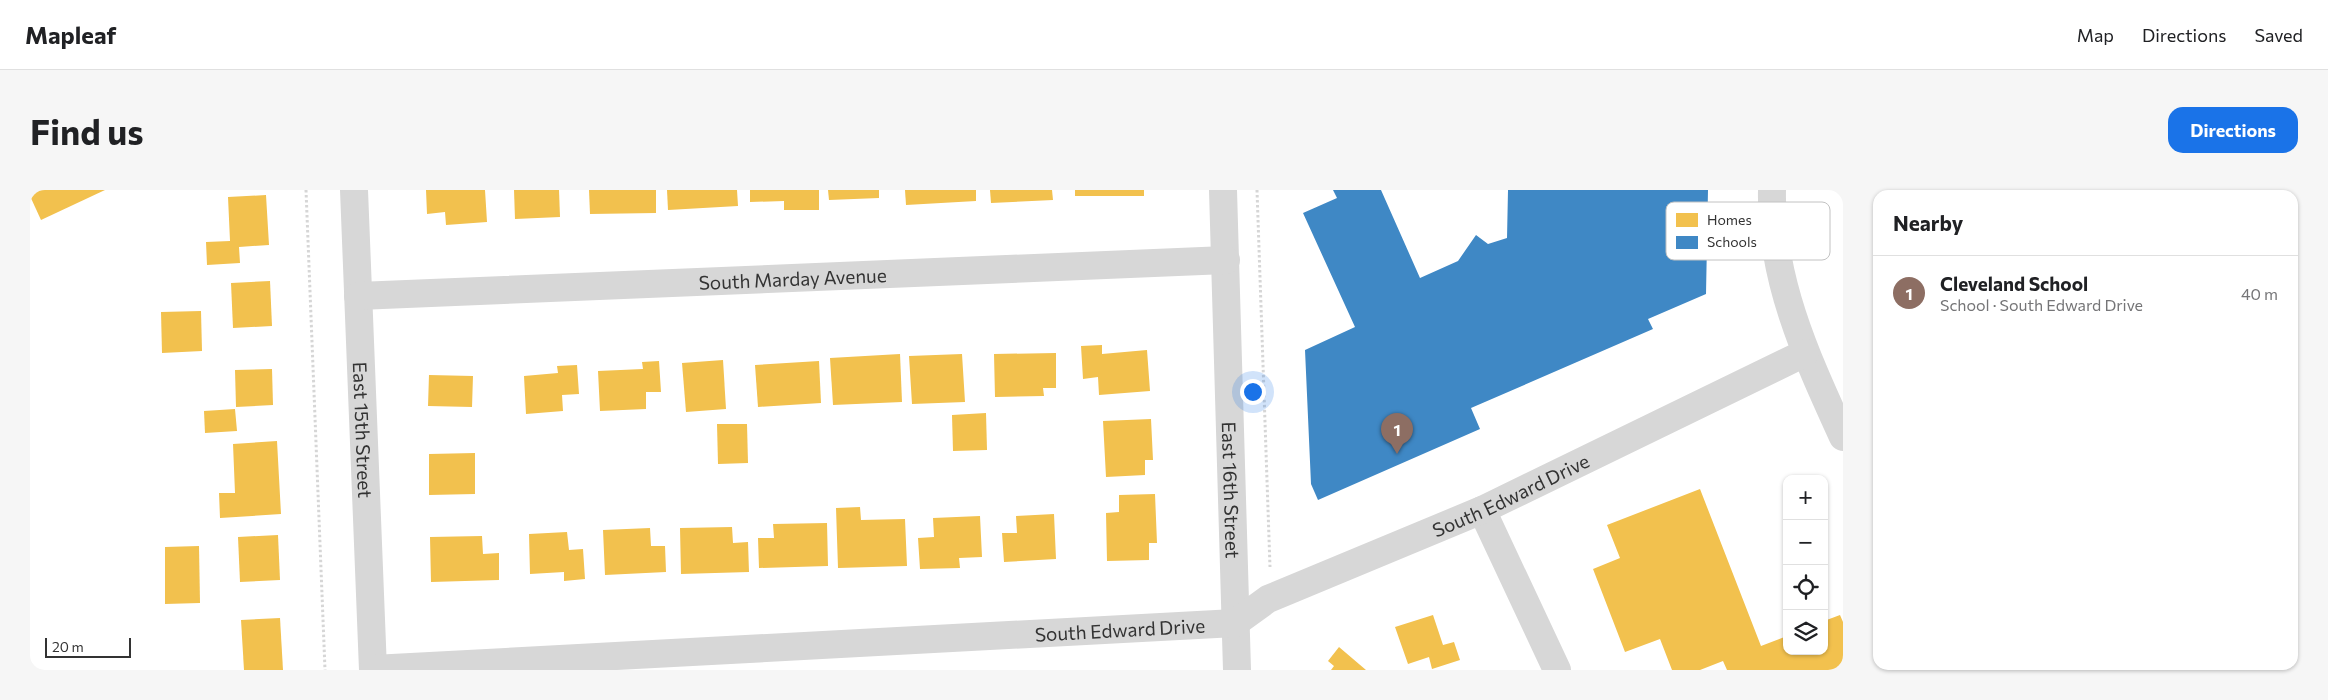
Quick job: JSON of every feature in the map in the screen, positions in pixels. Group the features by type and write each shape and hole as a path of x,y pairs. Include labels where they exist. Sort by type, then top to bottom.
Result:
{"street":[{"name":"East 15th Street","path":"354,190 373,670"},
{"name":"East 16th Street","path":"1223,190 1237,670"},
{"name":"South Marday Avenue","path":"358,296 1226,260"},
{"path":"1779,260 1784,288 1805,353 1843,437"},
{"name":"South Edward Drive","path":"373,670 1235,623 1268,599 1482,510 1805,353"},
{"path":"1482,510 1557,670"}],"path":[{"path":"306,190 325,670"},
{"path":"1257,190 1270,567"}],"building: Homes":[{"path":"30,190 105,190 41,220 30,196"},
{"path":"426,190 485,190 487,222 446,225 445,212 427,214"},
{"path":"514,190 559,190 560,217 515,219"},
{"path":"589,190 656,190 656,213 590,214"},
{"path":"667,190 737,190 738,206 668,210"},
{"path":"750,190 819,190 819,210 784,210 784,201 750,202"},
{"path":"828,190 879,190 879,198 829,200"},
{"path":"905,190 976,190 976,201 906,205"},
{"path":"990,190 1052,190 1053,200 991,203"},
{"path":"1075,190 1144,190 1144,196 1075,196"},
{"path":"266,195 269,245 239,247 240,263 207,265 206,242 230,241 228,197"},
{"path":"270,281 272,326 233,328 231,283"},
{"path":"201,311 202,351 162,353 161,312"},
{"path":"1102,345 1102,354 1147,350 1150,391 1099,395 1098,377 1083,379 1081,346"},
{"path":"1056,353 1056,388 1043,388 1044,396 995,397 994,354"},
{"path":"900,354 902,402 833,405 830,358"},
{"path":"962,354 965,402 912,404 909,356"},
{"path":"723,360 726,409 686,412 682,363"},
{"path":"659,361 661,392 646,392 646,409 600,411 598,371 643,369 642,362"},
{"path":"819,361 821,403 758,407 755,365"},
{"path":"577,365 579,394 562,395 563,411 526,414 524,376 558,373 557,366"},
{"path":"272,369 273,405 236,407 235,370"},
{"path":"429,375 473,376 472,407 428,406"},
{"path":"235,409 237,431 205,433 204,411"},
{"path":"986,413 987,450 953,451 952,415"},
{"path":"1151,419 1153,460 1145,460 1145,475 1106,477 1103,421"},
{"path":"717,424 747,424 748,463 718,464"},
{"path":"277,441 281,514 220,518 219,493 235,493 233,444"},
{"path":"475,453 475,494 429,495 429,454"},
{"path":"1700,489 1761,646 1783,638 1783,655 1828,655 1828,620 1840,615 1843,622 1843,670 1727,670 1723,661 1700,670 1672,670 1660,639 1625,652 1593,569 1620,558 1607,525"},
{"path":"1155,494 1157,543 1149,543 1149,560 1107,561 1106,513 1119,512 1119,495"},
{"path":"860,507 861,520 905,519 907,566 838,568 836,508"},
{"path":"1054,514 1056,559 1004,562 1002,533 1017,533 1016,516"},
{"path":"980,516 982,557 959,558 960,568 920,569 918,538 934,537 933,518"},
{"path":"827,523 828,566 759,568 758,538 774,538 773,524"},
{"path":"732,527 733,543 748,542 749,572 681,574 680,528"},
{"path":"650,528 651,546 665,546 666,572 605,575 603,530"},
{"path":"567,532 569,550 583,549 585,579 564,581 564,572 530,574 529,534"},
{"path":"278,535 280,580 240,582 238,537"},
{"path":"482,536 483,554 499,553 499,580 431,582 430,537"},
{"path":"199,546 200,603 165,604 165,547"},
{"path":"1433,615 1443,645 1454,642 1460,660 1432,669 1429,657 1408,664 1395,627"},
{"path":"280,618 283,670 244,670 241,620"},
{"path":"1339,647 1366,670 1331,670 1334,666 1328,661"}],"building: Schools":[{"path":"1333,190 1381,190 1420,278 1458,261 1476,235 1488,244 1507,238 1508,190 1708,190 1708,202 1666,202 1666,260 1707,260 1706,294 1648,319 1653,329 1471,408 1480,429 1318,500 1311,484 1305,350 1355,327 1303,213 1337,198"}],"place":[{"name":"Cleveland School","path":"1397,454"}]}
